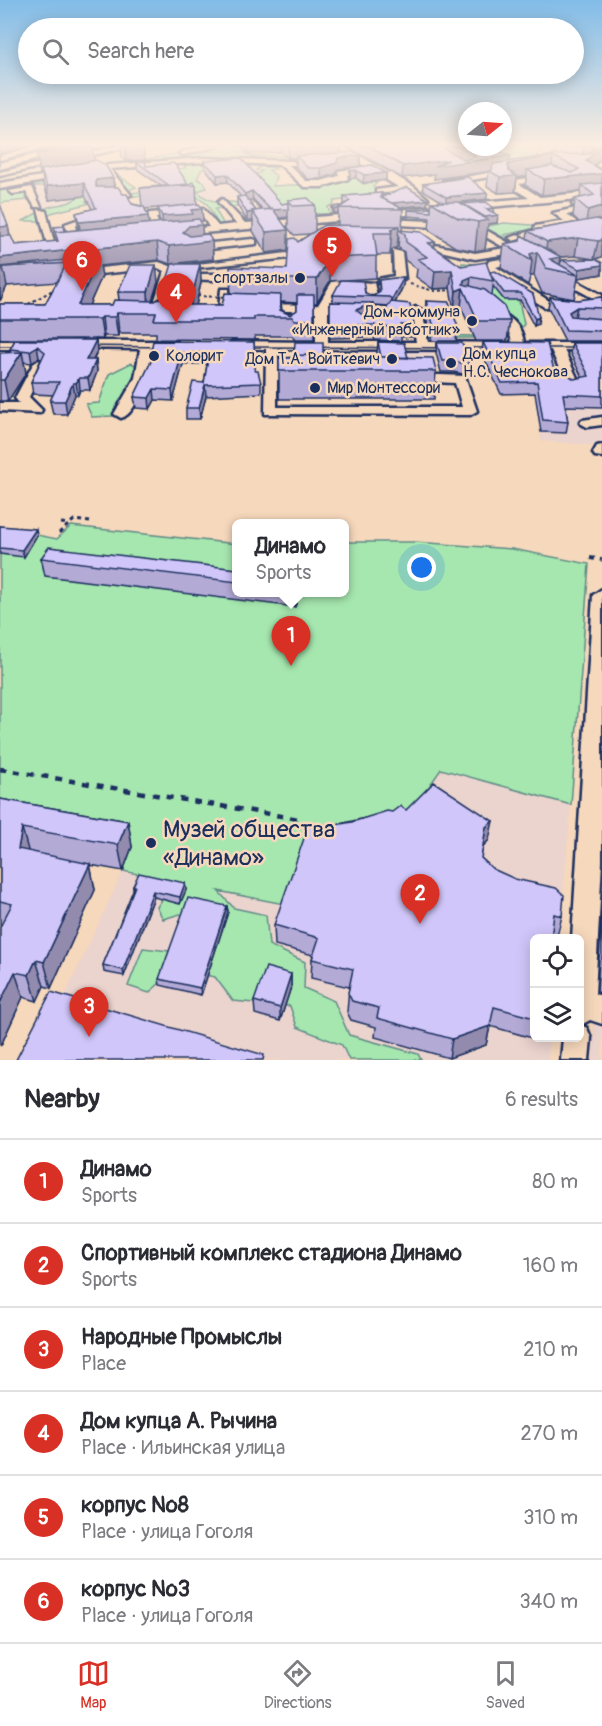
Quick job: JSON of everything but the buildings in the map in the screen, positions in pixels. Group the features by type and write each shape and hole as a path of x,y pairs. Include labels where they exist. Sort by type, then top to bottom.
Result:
{"street":[{"path":"32,195 52,244"},
{"path":"102,197 121,195"},
{"path":"145,236 441,208 420,195"},
{"path":"489,195 502,203"},
{"path":"532,195 539,200"},
{"path":"588,195 502,203 456,211 474,228 530,259 493,263 489,268 548,305 564,308 602,301"},
{"path":"514,238 540,232 538,228 573,223 558,213 584,210 588,207 565,198"},
{"path":"222,202 243,227"},
{"path":"251,204 284,233"},
{"path":"362,205 372,215"},
{"path":"139,216 203,211 210,229 223,245"},
{"path":"150,216 159,234"},
{"path":"361,216 375,222 474,228"},
{"path":"336,218 344,226"},
{"path":"75,242 70,224 82,221"},
{"path":"417,228 474,228"},
{"path":"37,248 52,244 86,241"},
{"path":"191,248 253,242"},
{"path":"322,345 322,308 336,285 370,285 388,279 400,279 396,247 475,256 514,250"},
{"path":"145,315 156,315 166,270 153,250"},
{"path":"100,271 127,273 166,270 295,255"},
{"path":"166,270 214,277"},
{"path":"551,271 602,301"},
{"path":"370,285 372,300"},
{"path":"227,294 223,306 384,310 377,323 364,323"},
{"path":"479,302 488,304 494,315 507,320 517,333 519,346"},
{"path":"290,307 290,321"},
{"path":"416,310 423,346"},
{"path":"216,345 272,345 288,340 322,345 556,346 594,344"},
{"path":"6,358 6,345 39,357 147,345 193,345"},
{"path":"121,414 141,378 147,345"},
{"path":"272,345 270,411 470,411 460,379 401,378"},
{"path":"556,346 573,384"},
{"path":"0,407 33,409 22,398 39,357"},
{"path":"272,376 319,377"},
{"path":"587,423 602,420"},
{"path":"581,988 591,844 602,595"},
{"path":"584,1005 602,1011"},
{"path":"576,1060 577,1042"}],"path":[{"path":"400,279 414,287 434,291 456,290"},
{"path":"20,309 51,289 61,288"},
{"path":"196,296 227,294"},
{"path":"59,533 74,520 90,522"},
{"path":"61,523 68,524"},
{"path":"590,558 602,560"},
{"path":"0,769 299,819"}],"shaded area":[{"path":"29,195 79,195 62,205 35,208"},
{"path":"195,195 265,195 201,202"},
{"path":"431,350 438,370 413,370 354,363 351,351"},
{"path":"523,350 602,352 602,446 541,441 538,394"},
{"path":"441,769 571,805 559,934 530,934 530,1042 550,1042 548,1060 35,1060 123,871 288,905 424,794"},
{"path":"602,857 602,1060 593,1060 595,991"}],"green space":[{"path":"0,195 26,195 27,200 0,203"},
{"path":"79,195 142,195 86,201 87,204 51,213 41,221 23,221 48,207 75,199"},
{"path":"195,195 202,195 217,202 234,202 245,205 215,209 224,225 219,226 207,204"},
{"path":"263,195 387,195 334,201 334,204 328,207 330,214 280,213 281,218 276,220 262,210 280,208"},
{"path":"568,222 504,235 511,240 508,241 483,227 504,223 532,225"},
{"path":"462,263 479,264 475,275 525,295 519,301 524,324 520,330 524,338 423,338 421,327 432,327 434,335 473,336 476,333 455,286"},
{"path":"131,363 142,368 133,378 129,395 120,410 113,416 92,417 86,404 99,403 109,374"},
{"path":"71,526 232,543 232,597 349,597 349,542 415,542 512,549 589,564 571,805 441,769 424,794 432,802 289,905 218,891 234,908 266,915 269,945 305,962 304,988 334,1001 349,1035 418,1054 421,1060 349,1060 342,1045 297,1027 290,1006 233,1001 215,977 175,969 149,993 128,986 143,948 178,952 200,930 180,914 163,919 157,907 172,885 182,883 123,871 132,847 0,824 0,554 24,556 37,535 57,539"}],"tram line":[{"path":"0,346 27,346"},
{"path":"81,346 168,347"},
{"path":"237,347 498,348"},
{"path":"531,348 602,348"}],"place":[{"name":"корпус №8","path":"332,277"},
{"name":"спортзалы","path":"300,278"},
{"name":"корпус №3","path":"82,291"},
{"name":"Дом-коммуна «Инженерный работник»","path":"472,321"},
{"name":"Дом купца А. Рычина","path":"176,323"},
{"name":"Колорит","path":"154,356"},
{"name":"Дом Т.А. Войткевич","path":"392,359"},
{"name":"Дом купца Н.С. Чеснокова","path":"451,363"},
{"name":"Мир Монтессори","path":"315,388"},
{"name":"Динамо","path":"291,666"},
{"name":"Музей общества «Динамо»","path":"151,843"},
{"name":"Спортивный комплекс стадиона Динамо","path":"420,924"},
{"name":"Народные Промыслы","path":"89,1037"}]}
